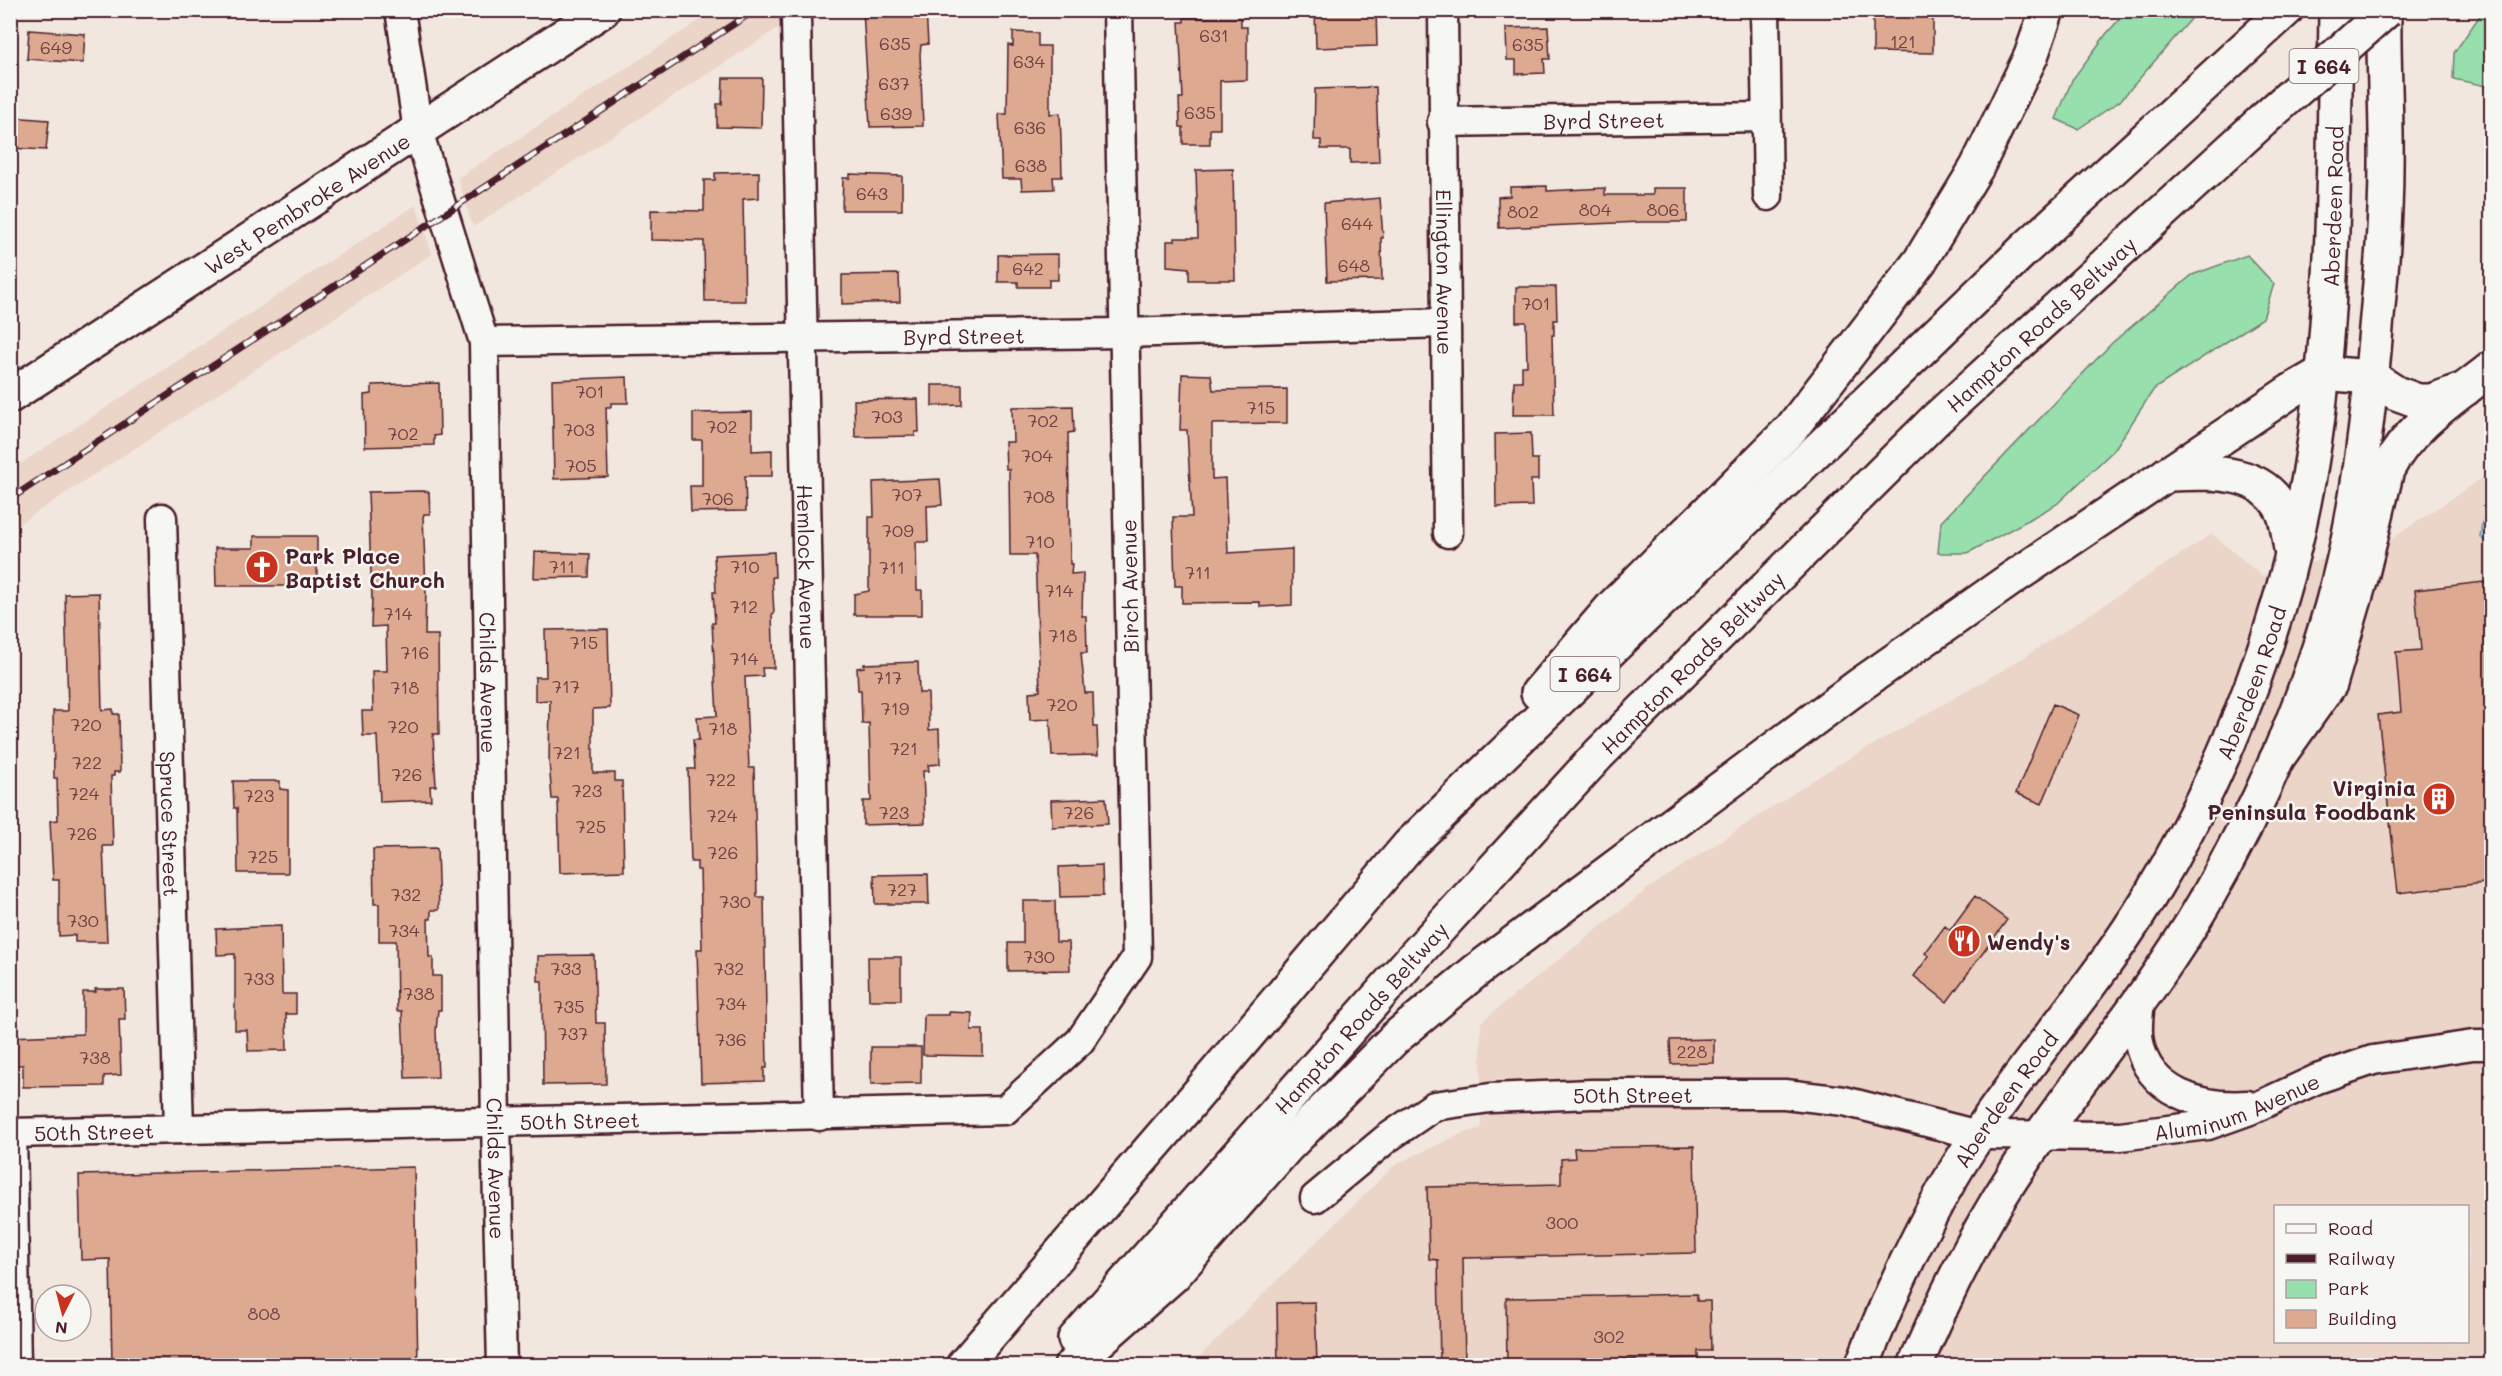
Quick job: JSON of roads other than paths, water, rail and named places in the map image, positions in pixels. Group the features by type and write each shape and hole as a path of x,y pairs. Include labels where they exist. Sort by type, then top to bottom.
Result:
{"main road":[{"name":"West Pembroke Avenue","path":"10,396 603,10"},
{"path":"1409,845 1613,606 1798,420 1920,261 1977,167 2031,56 2047,10"},
{"name":"I 664","path":"963,1365 1186,1108 1409,845 2025,249 2286,10"},
{"name":"Aberdeen Road","path":"1862,1365 1917,1245 1946,1188 1977,1135 2091,984 2169,863 2214,776 2252,686 2292,554 2316,437 2334,185 2336,10"},
{"path":"1915,1365 1954,1282 1999,1199 2178,946 2204,903 2251,814 2276,760 2308,680 2347,545 2364,449 2372,377 2386,176 2383,66 2385,10"},
{"name":"Hampton Roads Beltway","path":"1052,1365 1416,954 1599,754 1935,420 2385,10"},
{"path":"2276,760 2330,684 2361,578 2387,470 2392,460 2402,445 2425,421 2492,368"},
{"path":"1071,1365 1173,1276 1286,1148 1395,1038 1477,970 1861,684 2011,579 2322,373 2372,377 2396,393 2418,401 2431,401 2465,389"},
{"path":"2167,474 2214,473 2235,476 2258,484 2274,497 2284,514 2292,554"}],"street":[{"name":"Childs Avenue","path":"400,10 418,131 484,342 495,1123 502,1365"},
{"name":"Birch Avenue","path":"1005,1110 1080,1041 1137,957 1118,10"},
{"name":"Ellington Avenue","path":"1443,10 1448,533"},
{"path":"1765,10 1768,196"},
{"name":"Hemlock Avenue","path":"796,18 819,1116"},
{"name":"Byrd Street","path":"1443,122 1766,117"},
{"name":"Byrd Street","path":"484,342 1123,333 1445,323"},
{"name":"Spruce Street","path":"162,518 179,1129"},
{"path":"2140,1000 2139,1044 2151,1068 2171,1090 2187,1099 2210,1104 2234,1106 2264,1104"},
{"name":"Aluminum Avenue","path":"1977,1135 2120,1136 2208,1125 2264,1104 2317,1078 2373,1060 2473,1045 2492,1045"},
{"name":"50th Street","path":"1315,1198 1386,1139 1434,1106 1490,1098 1592,1094 1785,1094 1844,1101 1977,1135"},
{"name":"50th Street","path":"11,1133 1005,1110"},
{"path":"11,1133 16,1365"}],"water":[{"path":"2491,510 2491,546 2480,537 2482,522"}],"railway":[{"path":"10,499 755,10"}],"place":[{"name":"Park Place Baptist Church","path":"262,567"},
{"name":"Virginia Peninsula Foodbank","path":"2439,799"},
{"name":"Wendy's","path":"1964,941"}]}
